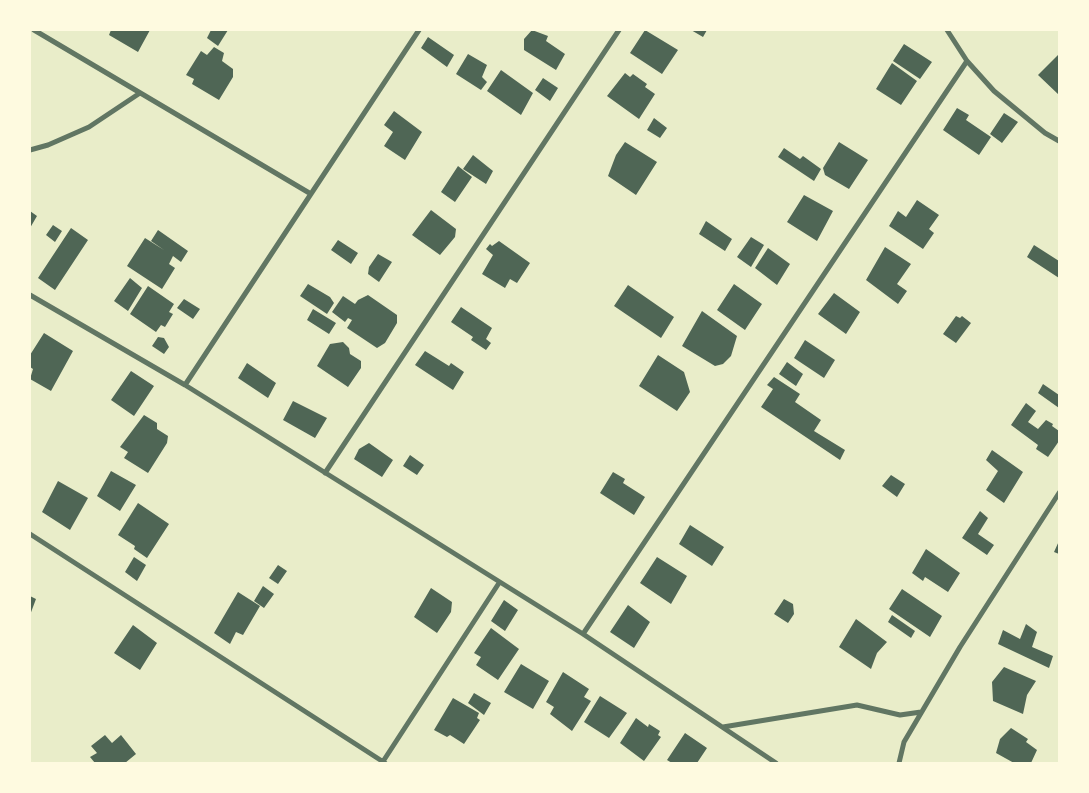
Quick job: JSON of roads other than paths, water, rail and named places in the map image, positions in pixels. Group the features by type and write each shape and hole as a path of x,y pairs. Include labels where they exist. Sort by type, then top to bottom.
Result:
{"street":[{"path":"34,30 311,194"},
{"path":"185,385 419,30"},
{"path":"325,473 619,30"},
{"path":"947,30 967,61 994,91 1045,133 1059,141"},
{"path":"583,634 967,61"},
{"path":"30,150 48,145 89,127 140,93"},
{"path":"30,295 185,385 583,634 776,763"},
{"path":"899,763 904,742 960,647 1059,493"},
{"path":"1053,504 1059,506"},
{"path":"30,534 383,762 499,583"},
{"path":"722,726 857,705 900,715 922,712"}]}
